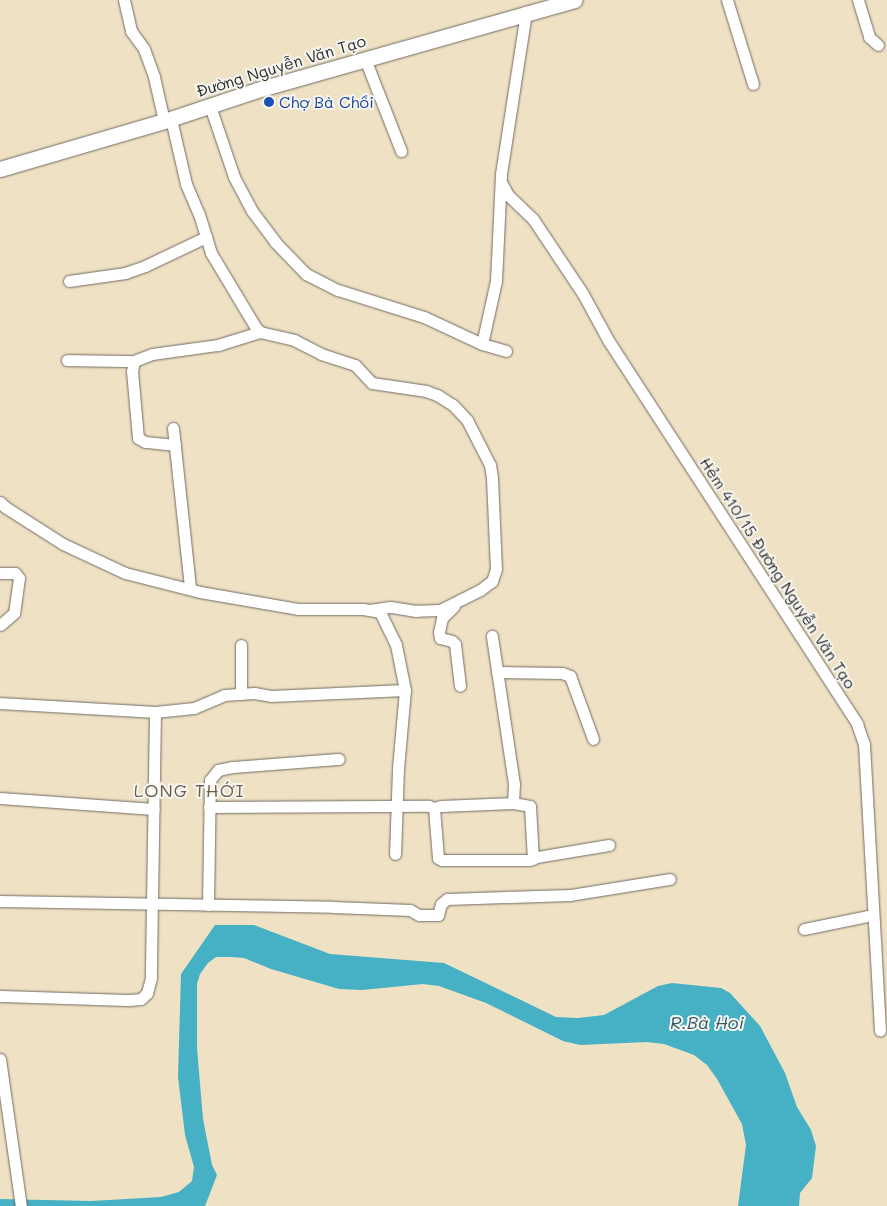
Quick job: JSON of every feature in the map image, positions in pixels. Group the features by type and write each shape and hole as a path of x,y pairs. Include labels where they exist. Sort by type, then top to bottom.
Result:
{"main road":[{"name":"Đường Nguyễn Văn Tạo","path":"0,169 556,2 574,0"}],"street":[{"path":"124,0 131,31 144,48 168,120 186,184 211,253 260,332"},
{"path":"727,0 753,84"},
{"path":"858,0 868,37 878,45"},
{"path":"482,344 496,281 502,184 526,12"},
{"path":"365,59 401,151"},
{"path":"210,106 234,177 261,225 291,261 306,274 338,290 424,317 482,344 506,351"},
{"name":"Hẻm 410/15 Đường Nguyễn Văn Tạo","path":"502,184 508,195 533,219 583,294 608,340 857,724 864,744 880,1031"},
{"path":"69,281 125,273 145,266 206,237"},
{"path":"0,502 63,544 125,573 200,592 298,609 369,610 390,607 416,611 440,610 458,602 492,581 496,569 490,464 467,420 453,405 437,395 426,391 372,383 355,365 322,354 294,340 260,332 218,345 152,354 134,361 67,360"},
{"path":"134,361 132,371 138,438 145,442 175,444"},
{"path":"173,428 190,588"},
{"path":"0,573 15,573 19,578 14,613 0,625"},
{"path":"458,602 442,618 439,632 440,638 452,641 454,644 460,686"},
{"path":"369,610 380,612 384,617 396,645 406,690 395,854"},
{"path":"492,636 514,784 513,803"},
{"path":"241,645 241,694"},
{"path":"497,672 562,673 570,676 593,739"},
{"path":"0,703 155,712 194,708 224,695 254,693 271,696 406,690"},
{"path":"0,996 141,999 147,993 151,978 155,712"},
{"path":"208,905 210,780 218,770 232,767 339,759"},
{"path":"0,798 154,808"},
{"path":"210,807 429,806 434,808 441,806 513,803 530,806 532,859"},
{"path":"434,808 438,858 447,861 532,859 609,845"},
{"path":"0,901 403,910 419,915 438,915 441,904 447,899 570,895 670,879"},
{"path":"804,929 873,915"},
{"path":"0,1059 20,1200"}],"water":[{"name":"R.Bà Hoi","path":"215,925 254,925 330,954 444,963 556,1017 578,1018 604,1015 658,986 672,983 721,988 730,993 760,1026 785,1073 797,1107 811,1130 816,1146 812,1178 800,1193 799,1206 738,1206 746,1145 742,1124 717,1079 707,1065 694,1055 664,1044 647,1042 580,1045 563,1041 486,1003 439,986 423,984 362,990 339,989 271,969 244,958 216,957 208,963 200,974 197,984 197,1048 203,1119 212,1165 217,1175 205,1206 0,1206 0,1199 91,1201 161,1197 179,1192 192,1181 194,1167 185,1135 178,1077 181,974"}],"place":[{"name":"Chợ Bà Chồi","path":"269,102"}],"district":[{"name":"LONG THỚI","path":"189,790"}]}
